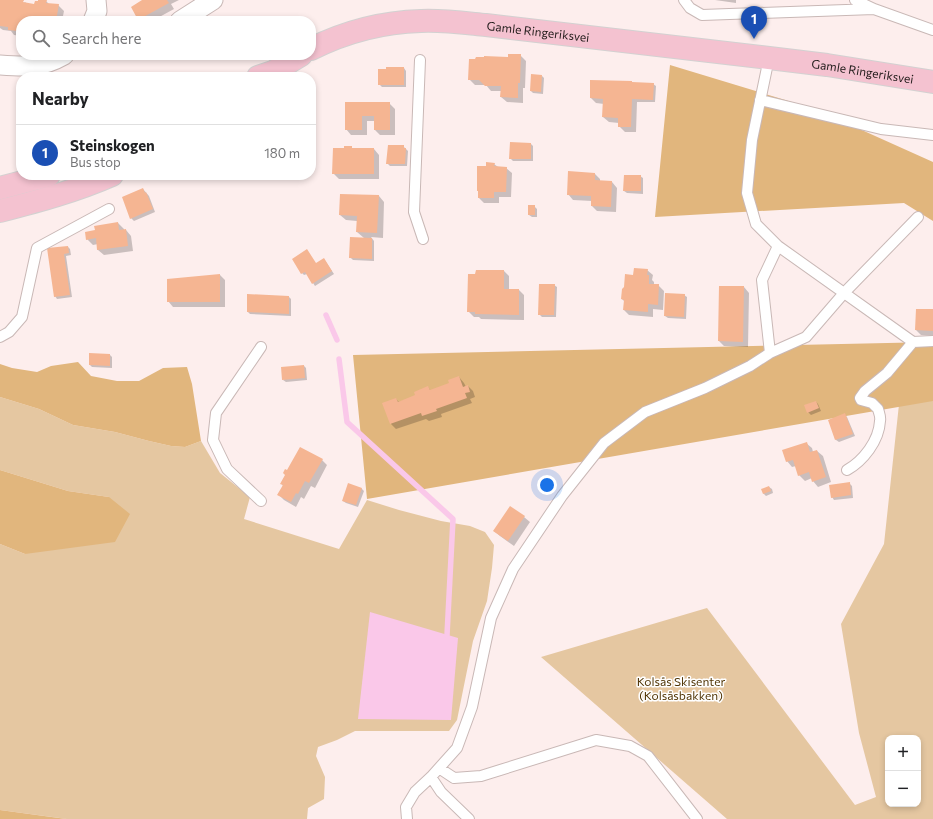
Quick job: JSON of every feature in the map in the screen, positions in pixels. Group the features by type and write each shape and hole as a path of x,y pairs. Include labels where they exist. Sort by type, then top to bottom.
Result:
{"main road":[{"name":"Gamle Ringeriksvei","path":"316,46 329,40 370,27 393,23 421,21 451,22 826,65 933,82"},
{"path":"271,72 292,60"},
{"path":"0,188 30,180"},
{"path":"0,211 67,192 100,180"}],"street":[{"path":"95,16 97,11 96,0"},
{"path":"188,16 213,0"},
{"path":"0,65 24,67 40,65 56,60"}],"lane":[{"path":"684,0 690,8 702,14 874,9"},
{"path":"855,0 874,9 933,30"},
{"path":"769,58 752,140 747,193 756,224 778,246 914,342 933,341"},
{"path":"420,60 414,212 423,239"},
{"path":"760,100 881,129 933,135"},
{"path":"0,337 9,332 22,317 38,248 109,209"},
{"path":"407,819 406,807 414,792 431,777 457,748 472,707 491,618 513,569 562,496 604,443 645,412 705,388 750,366 770,353 806,337 844,293 918,217"},
{"path":"770,353 762,280 778,246"},
{"path":"846,470 854,466 867,453 874,442 881,420 878,409 872,403 861,400 860,398 865,391 887,373 914,342"},
{"path":"261,347 216,413 213,440 227,469 261,501"},
{"path":"439,768 454,778 481,776 596,740 630,746 648,756 697,819"},
{"path":"431,777 441,792 469,819"}],"green space":[{"name":"Kolsås Skisenter (Kolsåsbakken)","path":"933,378 933,819 727,819 541,657 707,608 855,805 876,797 859,733 841,624 884,544 900,395"},
{"path":"0,397 39,409 73,425 115,432 171,446 185,447 201,441 220,473 250,497 244,519 339,549 367,500 441,521 470,526 485,532 494,545 492,568 487,601 473,641 457,720 449,731 355,731 318,747 316,756 325,777 324,799 308,808 307,819 67,819 0,810 0,544 25,554 109,497 68,491 0,470"}],"shaded area":[{"path":"670,65 815,109 933,162 933,221 904,203 655,217"},
{"path":"933,342 933,401 367,499 353,355"},
{"path":"78,362 91,376 117,381 139,381 163,368 187,367 192,384 201,441 185,447 171,446 115,432 73,425 39,409 0,397 0,364 12,368 37,372 51,366"},
{"path":"0,470 68,491 109,497 130,514 115,542 25,554 0,544"},
{"path":"370,612 458,638 451,720 358,719"},
{"path":"0,810 59,818 67,819 0,819"}],"building":[{"path":"0,0 24,0 23,2 34,4 35,1 38,0 47,0 46,3 59,4 57,16 16,16 16,31 8,30 8,27 0,26"},
{"path":"142,0 167,0 169,3 145,16 136,16 131,7"},
{"path":"508,54 521,54 518,98 500,97 501,86 485,86 479,80 468,80 469,59 484,56 508,57"},
{"path":"386,67 404,67 404,85 378,85 378,69 386,69"},
{"path":"531,74 542,75 541,92 530,91"},
{"path":"590,80 654,83 653,100 632,99 631,127 618,127 618,118 602,117 603,99 590,98"},
{"path":"345,102 390,102 390,130 374,130 374,116 362,116 362,130 345,130"},
{"path":"510,142 531,143 531,159 509,159"},
{"path":"388,145 404,145 404,148 406,148 405,164 386,164"},
{"path":"344,146 352,146 352,148 374,148 374,174 332,174 333,148 344,148"},
{"path":"486,162 495,163 494,166 507,167 506,192 494,192 494,198 478,198 477,166 486,166"},
{"path":"568,171 595,173 595,180 612,181 611,207 591,206 591,196 567,195"},
{"path":"624,175 641,175 641,191 623,191"},
{"path":"143,188 153,209 130,219 122,197"},
{"path":"340,194 379,195 377,233 356,232 357,216 339,215"},
{"path":"528,205 535,205 535,215 528,215"},
{"path":"118,222 119,230 126,229 128,246 97,250 96,238 86,240 85,232 95,230 94,226"},
{"path":"350,237 372,238 372,259 349,258"},
{"path":"68,246 69,253 64,254 70,295 54,297 47,248"},
{"path":"307,249 316,263 324,258 332,271 312,284 305,272 301,274 292,259"},
{"path":"634,268 648,269 647,275 649,275 649,284 659,284 658,305 648,304 648,312 623,310 624,300 621,299 625,274 633,275"},
{"path":"476,270 504,270 504,289 519,289 519,315 475,314 475,312 467,312 468,274 475,274"},
{"path":"220,274 220,302 167,302 167,279"},
{"path":"539,284 555,284 554,315 538,315"},
{"path":"719,286 744,286 743,342 718,341"},
{"path":"665,293 685,294 684,317 664,316"},
{"path":"247,294 289,296 289,314 247,312"},
{"path":"916,309 933,309 933,331 915,330"},
{"path":"89,353 110,354 110,366 89,365"},
{"path":"304,365 305,378 282,380 281,367"},
{"path":"459,376 463,387 468,385 470,392 465,393 467,398 436,409 437,411 422,416 421,413 390,424 382,403 396,398 398,402 415,395 414,392 428,386 430,390 449,383 448,380"},
{"path":"816,401 819,408 807,413 804,405"},
{"path":"845,413 853,434 835,440 828,420"},
{"path":"807,442 810,452 817,450 826,477 812,482 809,472 798,476 793,460 786,462 782,450"},
{"path":"300,447 323,459 309,483 305,481 298,494 296,493 291,502 277,495 283,485 280,484 285,475 283,473 285,469 287,470"},
{"path":"850,482 851,495 831,498 829,485"},
{"path":"348,483 362,488 356,505 342,501"},
{"path":"769,486 771,491 763,494 761,489"},
{"path":"510,506 525,516 508,541 493,531"}],"waterway":[{"path":"326,315 337,340"},
{"path":"339,359 347,422 453,519 447,635"}],"place":[{"name":"Steinskogen","path":"754,39"}]}
